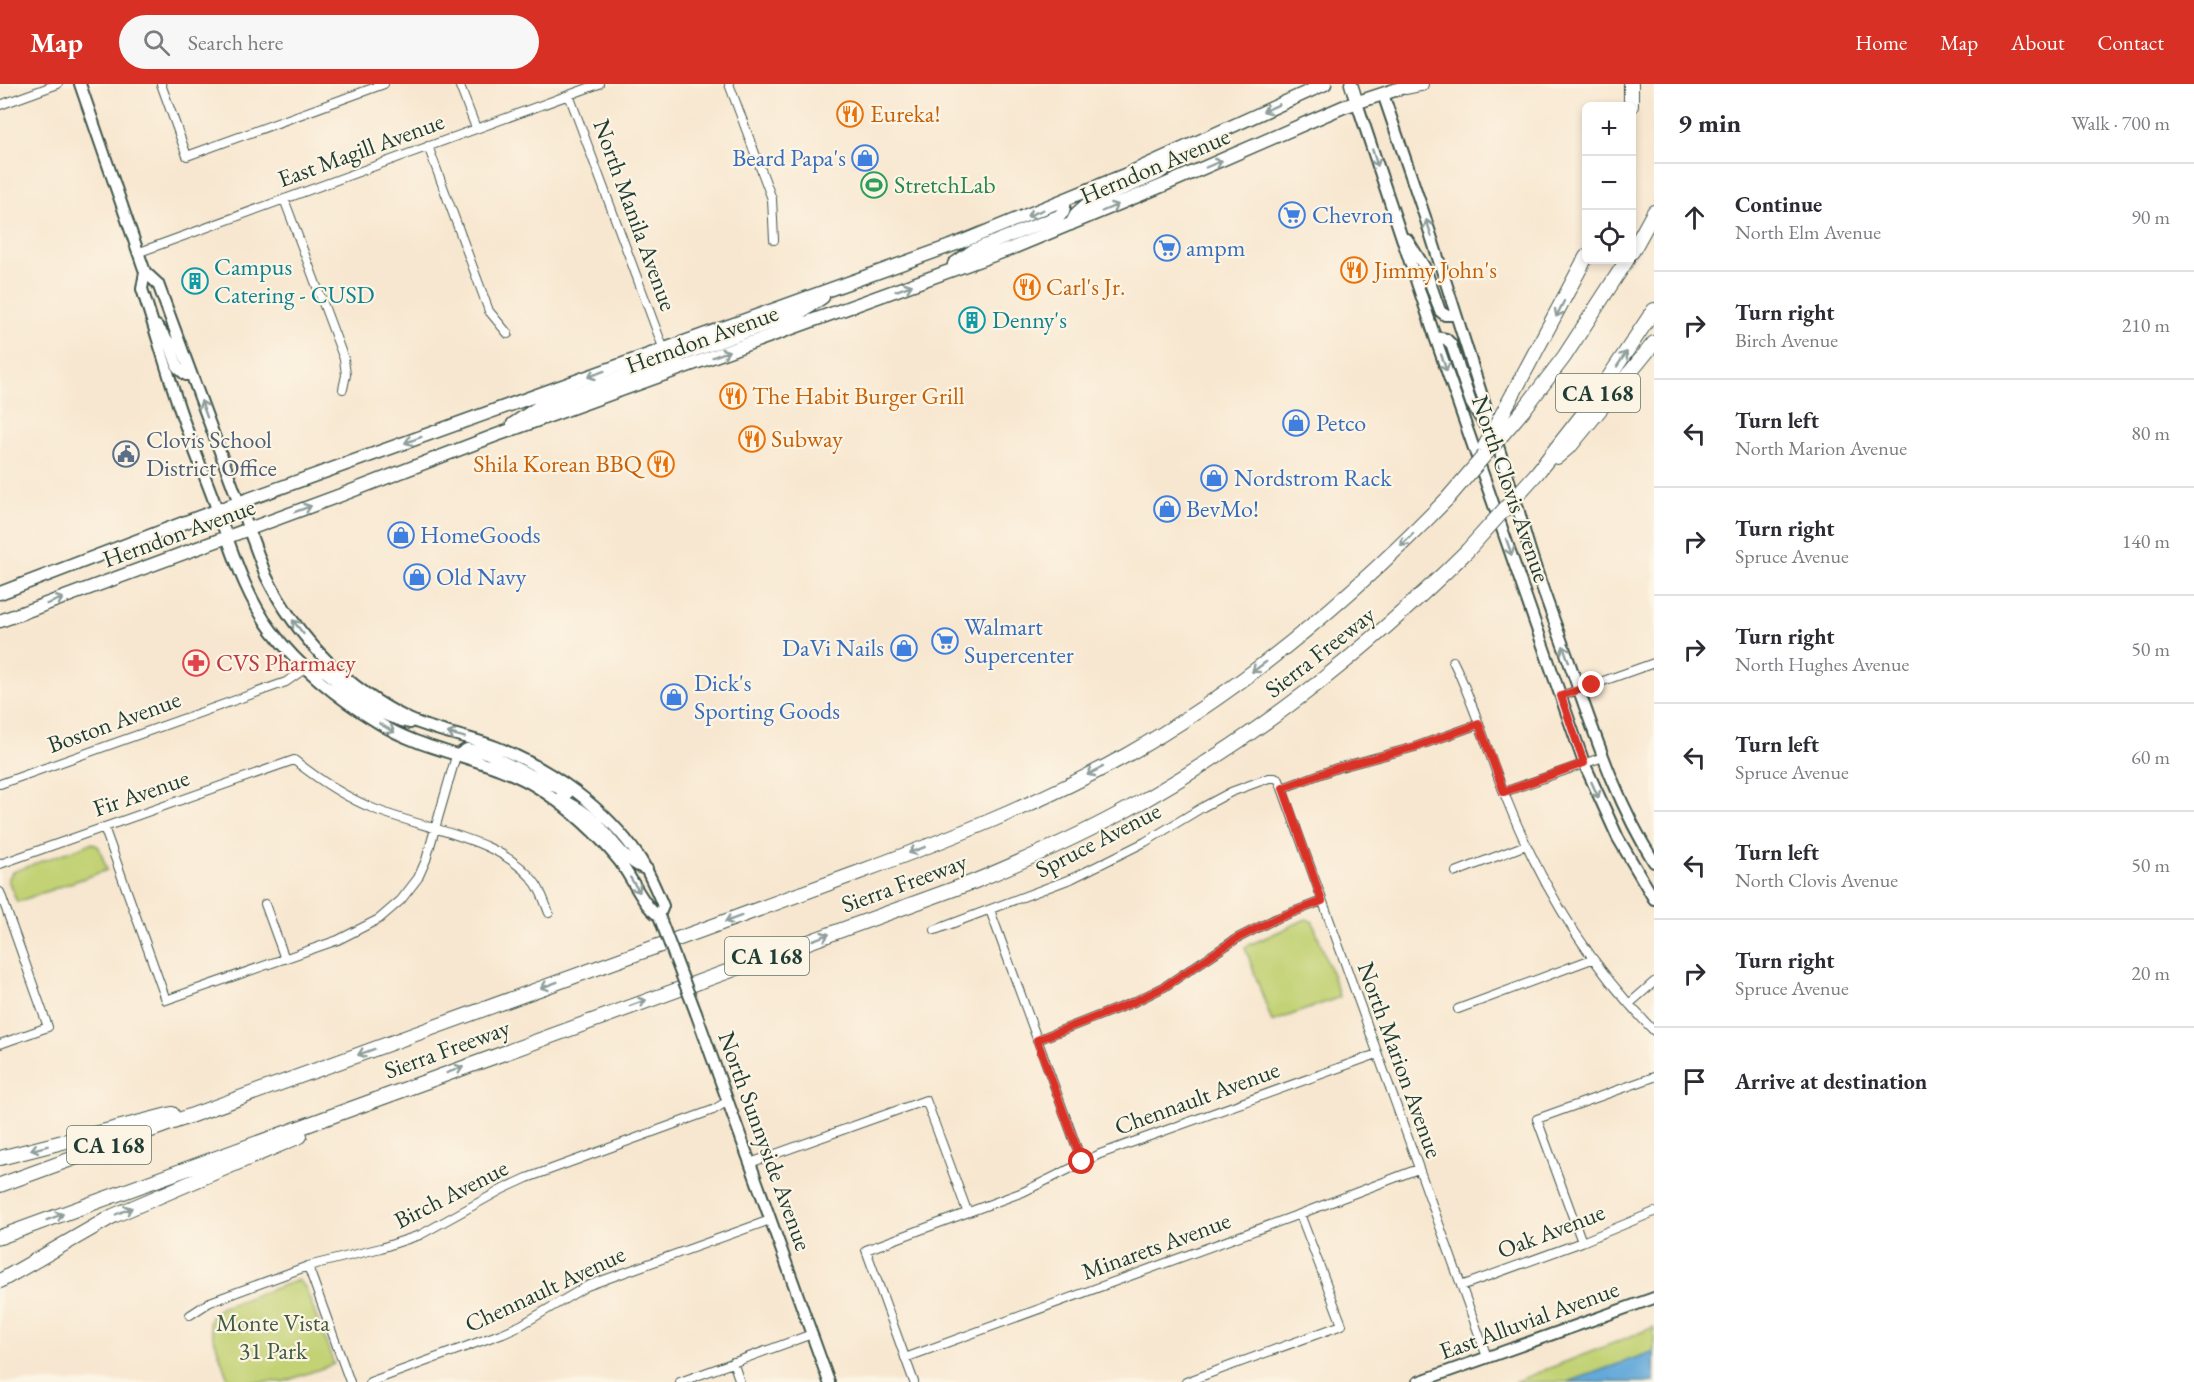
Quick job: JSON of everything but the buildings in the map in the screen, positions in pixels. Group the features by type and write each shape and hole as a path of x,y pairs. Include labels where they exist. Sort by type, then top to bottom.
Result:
{"highway":[{"path":"1409,85 1421,84"},
{"path":"1631,84 1631,102"},
{"path":"1636,245 1654,212"},
{"path":"1473,468 1583,264"},
{"name":"Sierra Freeway","path":"0,1185 967,832 1046,796 1125,755 1176,724 1281,651 1346,597 1399,548 1448,498 1525,408 1564,357 1624,264"},
{"name":"Sierra Freeway","path":"0,1237 973,882 1047,850 1121,813 1200,767 1317,686 1376,638 1467,551 1537,473 1591,404 1654,310"},
{"path":"1537,473 1571,445 1654,344"},
{"path":"0,1281 113,1216 417,1084"},
{"path":"0,1158 145,1120 219,1105"}],"main road":[{"name":"North Sunnyside Avenue","path":"80,84 145,273 142,289 177,402 246,587 259,612 281,643 306,668 330,689 376,722 403,737 499,770 540,789 583,822 605,844 630,876 651,910 659,916 829,1382"},
{"name":"Herndon Avenue","path":"0,593 239,503 956,244 1065,201 1325,84"},
{"name":"North Clovis Avenue","path":"1351,84 1435,337 1584,763 1618,838 1654,899"},
{"name":"Herndon Avenue","path":"0,621 494,436 938,276 1071,224 1357,103 1381,89 1409,85"},
{"name":"North Clovis Avenue","path":"1381,89 1519,512 1529,552 1603,756 1635,830 1654,862"},
{"path":"1071,224 1077,213 1086,205 1159,173 1210,136"},
{"path":"938,276 974,250 1059,216 1063,212 1065,201"},
{"path":"1397,224 1425,268 1440,311 1445,315 1456,315"},
{"name":"North Sunnyside Avenue","path":"145,273 158,284 248,529 274,593 292,620 314,647 340,673 377,701 430,728 508,752 550,775 588,802 623,837 647,869 663,906 659,916"},
{"path":"666,374 668,366 675,358 801,312 842,285"},
{"path":"153,321 169,342 178,368 186,375 191,375"},
{"path":"1435,337 1449,341 1471,403 1498,448"},
{"path":"494,436 537,408 659,364 664,360 664,350"},
{"path":"306,668 317,667 326,672 366,705 394,720 430,728"},
{"path":"456,756 467,749 486,753 588,802"},
{"path":"540,789 578,807 611,838 634,866 647,869"},
{"name":"East Alluvial Avenue","path":"1418,1382 1654,1298"}],"street":[{"path":"0,105 58,84"},
{"path":"161,84 187,156 384,84"},
{"path":"459,84 476,128"},
{"name":"East Magill Avenue","path":"138,253 599,84"},
{"path":"729,84 772,199 774,240"},
{"name":"North Manila Avenue","path":"569,95 664,350"},
{"path":"428,146 489,311 507,334"},
{"path":"284,199 344,359 346,375 343,389"},
{"path":"1453,661 1463,681 1504,792 1545,885 1592,959 1654,1031"},
{"path":"1561,696 1654,663"},
{"name":"Boston Avenue","path":"0,784 286,682 306,668"},
{"path":"1283,788 1337,768 1415,747 1479,724"},
{"path":"104,827 166,1000 338,940 380,919 401,900 418,878 426,860 456,756"},
{"path":"1504,792 1603,756"},
{"name":"Fir Avenue","path":"0,864 294,760 334,789 362,804 435,828"},
{"name":"North Marion Avenue","path":"1275,777 1283,788 1487,1357"},
{"name":"Spruce Avenue","path":"935,930 1073,878 1145,842 1231,792 1275,777"},
{"path":"435,828 495,851 522,869 535,883 549,914"},
{"path":"1456,872 1526,845"},
{"path":"0,892 48,1027 0,1044"},
{"path":"1037,1040 1134,1002 1164,987 1236,939 1275,919 1322,901"},
{"path":"265,904 285,959"},
{"path":"990,910 1082,1162"},
{"path":"1458,1009 1592,959"},
{"path":"1629,1004 1654,981"},
{"name":"Chennault Avenue","path":"905,1358 866,1250 1023,1191 1082,1162 1377,1054"},
{"path":"1582,1242 1537,1119 1654,1077"},
{"path":"750,1163 926,1100 967,1211"},
{"name":"Birch Avenue","path":"190,1316 210,1302 308,1266 392,1245 420,1235 519,1181 713,1110 728,1101"},
{"name":"Minarets Avenue","path":"905,1358 1418,1169"},
{"name":"Oak Avenue","path":"1461,1286 1582,1242 1654,1212"},
{"path":"1186,1382 1341,1325 1300,1214"},
{"name":"Chennault Avenue","path":"370,1382 503,1334 587,1286 770,1220"},
{"path":"308,1266 350,1382"},
{"path":"680,1382 812,1334"},
{"path":"905,1358 914,1382"},
{"path":"733,1362 740,1382"}],"green space":[{"path":"92,843 99,847 107,870 17,902 8,880 12,872"},
{"path":"1306,919 1313,922 1340,997 1272,1022 1245,947"},
{"name":"Monte Vista 31 Park","path":"298,1280 305,1287 334,1364 283,1382 229,1382 209,1324 212,1315 220,1308"},
{"path":"1654,1327 1654,1382 1514,1382"}],"water":[{"path":"1654,1351 1654,1382 1568,1382"}],"place":[{"name":"Eureka!","path":"850,114"},
{"name":"Beard Papa's","path":"865,158"},
{"name":"StretchLab","path":"874,185"},
{"name":"Chevron","path":"1292,215"},
{"name":"ampm","path":"1167,248"},
{"name":"Jimmy John's","path":"1354,270"},
{"name":"Campus Catering - CUSD","path":"195,281"},
{"name":"Carl's Jr.","path":"1027,287"},
{"name":"Denny's","path":"972,320"},
{"name":"The Habit Burger Grill","path":"733,396"},
{"name":"Petco","path":"1296,423"},
{"name":"Subway","path":"752,439"},
{"name":"Clovis School District Office","path":"126,454"},
{"name":"Shila Korean BBQ","path":"661,464"},
{"name":"Nordstrom Rack","path":"1214,478"},
{"name":"BevMo!","path":"1167,509"},
{"name":"HomeGoods","path":"401,535"},
{"name":"Old Navy","path":"417,577"},
{"name":"Walmart Supercenter","path":"945,641"},
{"name":"DaVi Nails","path":"904,648"},
{"name":"CVS Pharmacy","path":"196,663"},
{"name":"Dick's Sporting Goods","path":"674,697"}],"route":[{"path":"1082,1162 1037,1040 1134,1002 1164,987 1236,939 1275,919 1322,901 1283,788 1337,768 1415,747 1479,724 1504,792 1584,763 1561,696 1592,685"}]}
